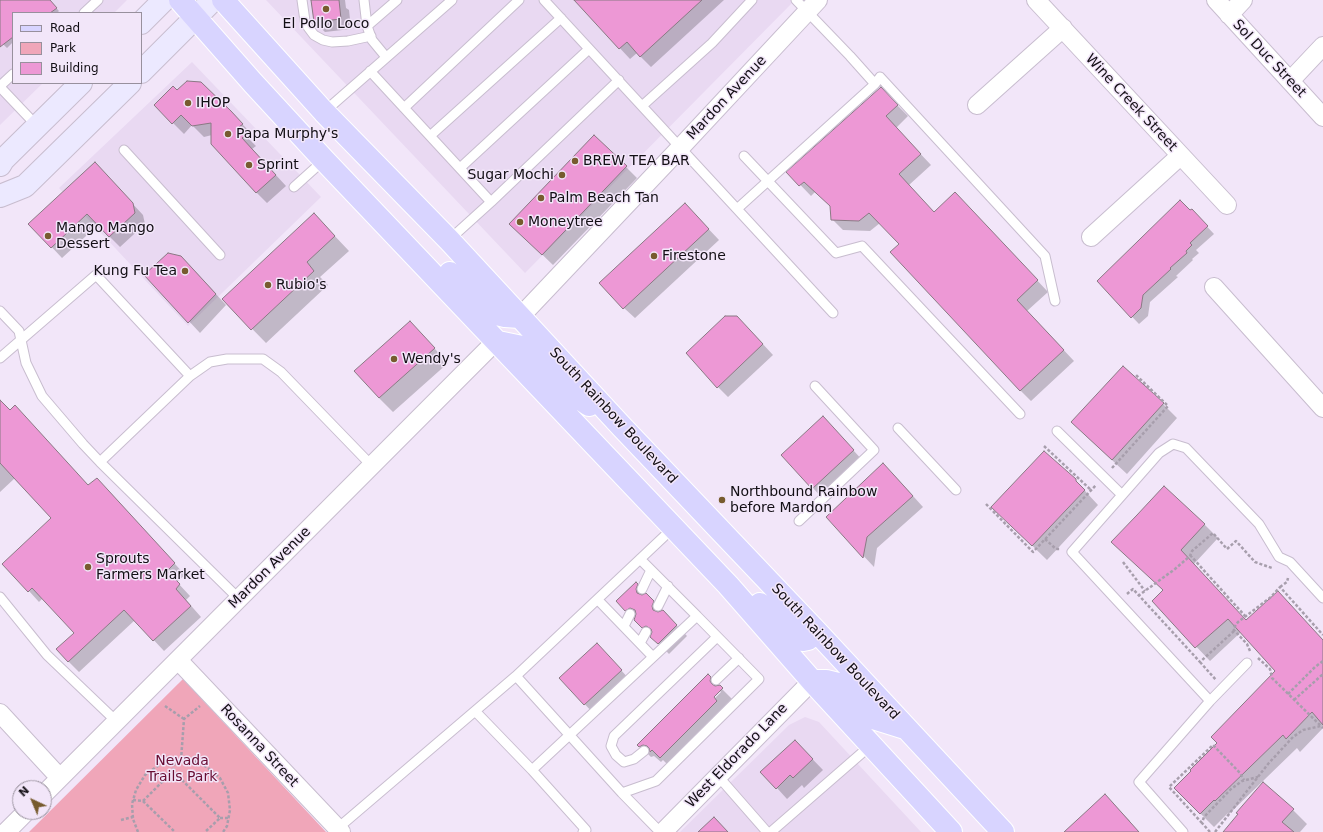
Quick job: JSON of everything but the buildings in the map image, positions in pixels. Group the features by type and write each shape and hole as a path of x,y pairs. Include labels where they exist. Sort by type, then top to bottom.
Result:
{"main road":[{"path":"142,22 164,0"},
{"path":"180,0 324,160 728,585 812,681 951,832"},
{"path":"142,71 213,0"},
{"name":"South Rainbow Boulevard","path":"223,0 324,112 449,240 622,427 816,630 1003,832"},
{"path":"0,165 3,160 80,84"},
{"path":"0,196 25,186 129,84"},
{"path":"398,237 440,264 488,308 505,316 520,317"},
{"path":"496,341 522,347 561,386 622,427"},
{"path":"728,585 763,606 798,638 803,640 808,639 816,630"},
{"path":"812,681 826,681 838,684 870,717 907,729"}],"street":[{"name":"Wine Creek Street","path":"1036,0 1227,205"},
{"name":"Sol Duc Street","path":"1216,0 1323,117"},
{"path":"1229,15 1243,0"},
{"name":"Mardon Avenue","path":"520,317 680,148 807,4"},
{"path":"977,105 1062,28"},
{"path":"1290,81 1323,46"},
{"path":"1091,237 1180,156"},
{"path":"1214,287 1323,408"},
{"name":"Mardon Avenue","path":"52,786 496,341"},
{"name":"Rosanna Street","path":"178,660 339,830"},
{"name":"West Eldorado Lane","path":"662,832 812,681"},
{"path":"0,713 60,778"},
{"path":"6,832 18,820"}],"lane":[{"path":"85,12 98,0"},
{"path":"302,0 305,21 308,28 314,35 323,40 332,42 348,41 370,36"},
{"path":"364,0 367,26 370,36 386,57"},
{"path":"367,26 397,0"},
{"path":"324,112 452,0"},
{"path":"404,108 520,0"},
{"path":"544,0 833,313"},
{"path":"642,106 712,43 752,0"},
{"path":"807,4 875,84"},
{"path":"430,136 561,18"},
{"path":"460,168 589,49"},
{"path":"370,71 492,202"},
{"path":"12,75 0,86 37,126"},
{"path":"737,209 875,84 880,77 1045,256 1055,301"},
{"path":"449,240 492,202 619,80"},
{"path":"124,150 220,255"},
{"path":"744,156 836,254 862,246 1020,414"},
{"path":"294,187 324,160"},
{"path":"0,358 96,275 190,376"},
{"path":"0,311 19,331 26,363 42,396 100,462 239,599"},
{"path":"100,462 190,376 210,362 227,359 263,359 281,372 372,466"},
{"path":"799,521 874,450 815,386"},
{"path":"898,428 956,490"},
{"path":"1057,431 1122,495"},
{"path":"1210,701 1072,552 1159,453 1173,444 1186,448 1259,524 1279,557 1290,562 1323,598"},
{"path":"339,830 516,676 673,528"},
{"path":"622,793 656,781 759,679 640,559"},
{"path":"642,589 651,570"},
{"path":"658,606 668,586"},
{"path":"0,597 47,655 116,721"},
{"path":"598,600 653,657"},
{"path":"624,626 630,614"},
{"path":"532,770 697,616"},
{"path":"640,643 646,632"},
{"path":"644,751 634,759 624,762 616,755 611,746 614,736 717,636"},
{"path":"716,680 739,658"},
{"path":"1183,832 1139,782 1210,701 1247,663"},
{"path":"516,676 622,793 662,832"},
{"path":"475,711 532,770 586,830 583,832"},
{"path":"771,832 872,745"},
{"path":"718,776 768,832"}],"path":[{"path":"986,504 1034,552 1168,406 1135,374"},
{"path":"1044,446 1091,490"},
{"path":"1138,596 1175,569 1190,555 1192,551 1213,533 1227,549 1236,541 1256,562 1273,568"},
{"path":"1190,555 1246,617"},
{"path":"1123,562 1145,591"},
{"path":"1200,662 1234,631 1233,629 1238,622 1287,582 1289,578 1284,575"},
{"path":"1280,587 1323,634"},
{"path":"1118,602 1133,589 1223,688"},
{"path":"1234,631 1247,644 1249,650 1254,656 1270,669 1272,678 1322,727"},
{"path":"1288,694 1300,681 1323,661"},
{"path":"1294,700 1323,674"},
{"path":"165,706 184,719"},
{"path":"181,760 184,719 200,706"},
{"path":"1215,832 1268,764 1293,737 1303,730 1322,727"},
{"path":"1210,832 1169,787 1213,745 1240,773 1244,780"},
{"path":"134,800 143,800 173,771 175,760"},
{"path":"138,832 133,816 132,804 136,790 145,775 159,765 175,760 192,760 207,767 220,778 228,793 230,810 223,832"},
{"path":"173,771 220,818"},
{"path":"1202,823 1204,817 1231,789 1244,780 1259,776"},
{"path":"143,800 175,832"},
{"path":"121,820 133,816"},
{"path":"205,832 220,818 228,818"}],"shaded area":[{"path":"0,0 127,0 115,12 12,12 12,84 42,84 0,125"},
{"path":"266,0 795,0 525,273"},
{"path":"192,62 321,197 188,326 59,188"},
{"path":"805,717 819,722 921,832 680,832 789,725"}],"green space":[{"name":"Nevada Trails Park","path":"183,679 326,832 29,832 41,820 52,820 52,809"}],"place":[{"name":"El Pollo Loco","path":"326,9"},
{"name":"IHOP","path":"188,103"},
{"name":"Papa Murphy's","path":"228,134"},
{"name":"BREW TEA BAR","path":"575,161"},
{"name":"Sprint","path":"249,165"},
{"name":"Sugar Mochi","path":"562,175"},
{"name":"Palm Beach Tan","path":"541,198"},
{"name":"Moneytree","path":"520,222"},
{"name":"Mango Mango Dessert","path":"48,236"},
{"name":"Firestone","path":"654,256"},
{"name":"Kung Fu Tea","path":"185,271"},
{"name":"Rubio's","path":"268,285"},
{"name":"Wendy's","path":"394,359"},
{"name":"Northbound Rainbow before Mardon","path":"722,500"},
{"name":"Sprouts Farmers Market","path":"88,567"}]}
